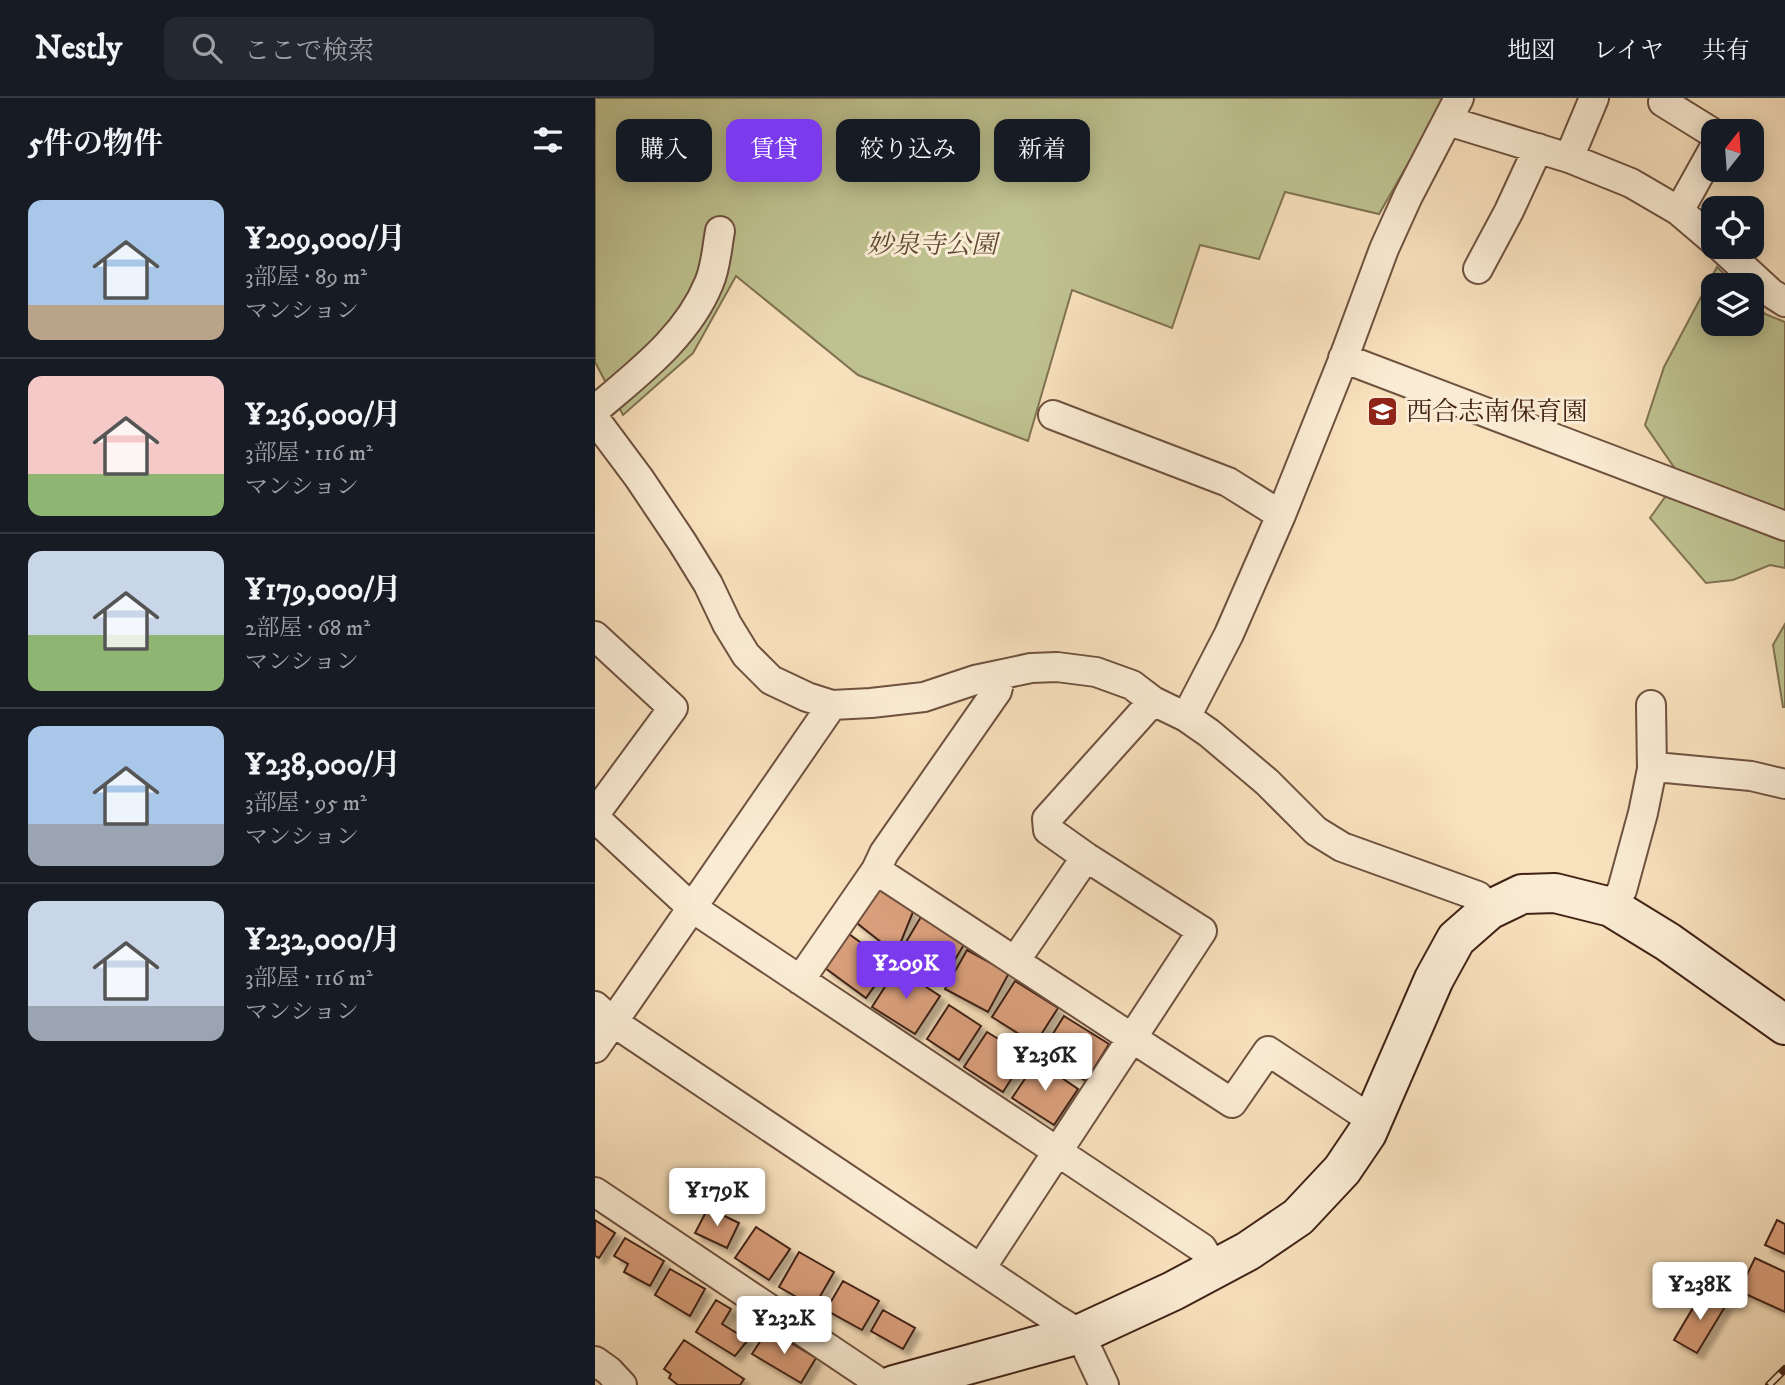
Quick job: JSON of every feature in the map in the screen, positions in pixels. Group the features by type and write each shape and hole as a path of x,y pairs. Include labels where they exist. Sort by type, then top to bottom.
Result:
{"street":[{"path":"1569,158 1594,98"},
{"path":"1663,102 1701,126"},
{"path":"1186,717 1229,634 1281,515 1388,239 1454,109 1538,148 1631,183 1679,211 1701,230"},
{"path":"1478,269 1538,148"},
{"path":"1679,211 1701,172"},
{"path":"595,410 666,348 691,316 710,282 720,230"},
{"path":"1734,259 1771,293 1785,302"},
{"path":"1343,358 1785,526"},
{"path":"1053,415 1228,482 1281,515"},
{"path":"595,419 683,542 746,655 771,680 832,705 923,697 975,680 1031,668 1057,667 1097,672 1132,685 1153,701 1186,717 1209,733 1267,782 1316,831 1342,847 1478,896 1489,910"},
{"path":"595,636 673,708 595,816 691,907 1202,1248 1215,1269"},
{"path":"800,980 877,870 884,853 997,691 1000,675"},
{"path":"981,1268 1202,931 1086,858 1048,830 1047,819 1153,701"},
{"path":"595,1048 604,1014 691,907 832,705"},
{"path":"1611,906 1622,890 1652,769 1651,705"},
{"path":"1652,769 1751,776 1785,784"},
{"path":"1015,961 1086,858"},
{"path":"877,870 1232,1103 1268,1051 1373,1119"},
{"path":"894,1385 1080,1334 1215,1269 1248,1251 1298,1217 1342,1170 1367,1133 1434,979 1456,939 1489,910 1522,894 1555,893 1611,906 1668,942 1785,1025"},
{"path":"604,1014 1080,1334 1104,1385"},
{"path":"595,1192 883,1385"},
{"path":"595,1362 609,1371 622,1385"}],"green space":[{"name":"妙泉寺公園","path":"595,98 1446,98 1379,214 1285,192 1259,259 1200,245 1172,328 1072,290 1028,441 858,375 736,276 693,353 623,415 595,362"},
{"path":"1701,297 1701,336 1764,336 1764,313 1785,322 1785,568 1770,565 1733,580 1706,583 1650,518 1680,476 1645,425 1664,367"},
{"path":"1785,624 1785,707 1783,707 1773,645"}],"building":[{"path":"880,886 913,912 896,954 853,920"},
{"path":"922,915 966,941 946,975 902,949"},
{"path":"849,934 890,964 866,998 825,968"},
{"path":"967,950 1009,973 988,1012 945,989"},
{"path":"897,968 940,996 915,1034 872,1007"},
{"path":"1015,981 1058,1008 1035,1044 992,1017"},
{"path":"949,1005 981,1026 959,1060 927,1039"},
{"path":"1064,1016 1109,1044 1086,1081 1041,1053"},
{"path":"987,1032 1026,1056 1003,1092 964,1067"},
{"path":"1037,1061 1078,1089 1054,1125 1012,1098"},
{"path":"708,1208 739,1223 727,1248 695,1233"},
{"path":"595,1220 615,1233 599,1258 595,1256"},
{"path":"1777,1220 1785,1224 1785,1254 1765,1245"},
{"path":"756,1227 790,1249 769,1280 735,1258"},
{"path":"625,1238 664,1261 650,1286 624,1272 628,1264 614,1256"},
{"path":"799,1252 834,1272 814,1307 779,1287"},
{"path":"1755,1258 1785,1272 1785,1312 1739,1291"},
{"path":"670,1269 705,1289 690,1316 655,1295"},
{"path":"843,1281 879,1301 862,1330 826,1310"},
{"path":"1703,1291 1726,1305 1697,1353 1674,1340"},
{"path":"716,1300 731,1309 722,1324 748,1340 735,1356 696,1332"},
{"path":"883,1310 915,1328 903,1349 871,1331"},
{"path":"768,1329 816,1358 801,1383 752,1354"},
{"path":"684,1340 744,1379 740,1385 678,1385 669,1378 671,1374 664,1369"}],"railway":[{"path":"1769,1385 1785,1369"}],"place":[{"name":"西合志南保育園","path":"1383,412"}]}
